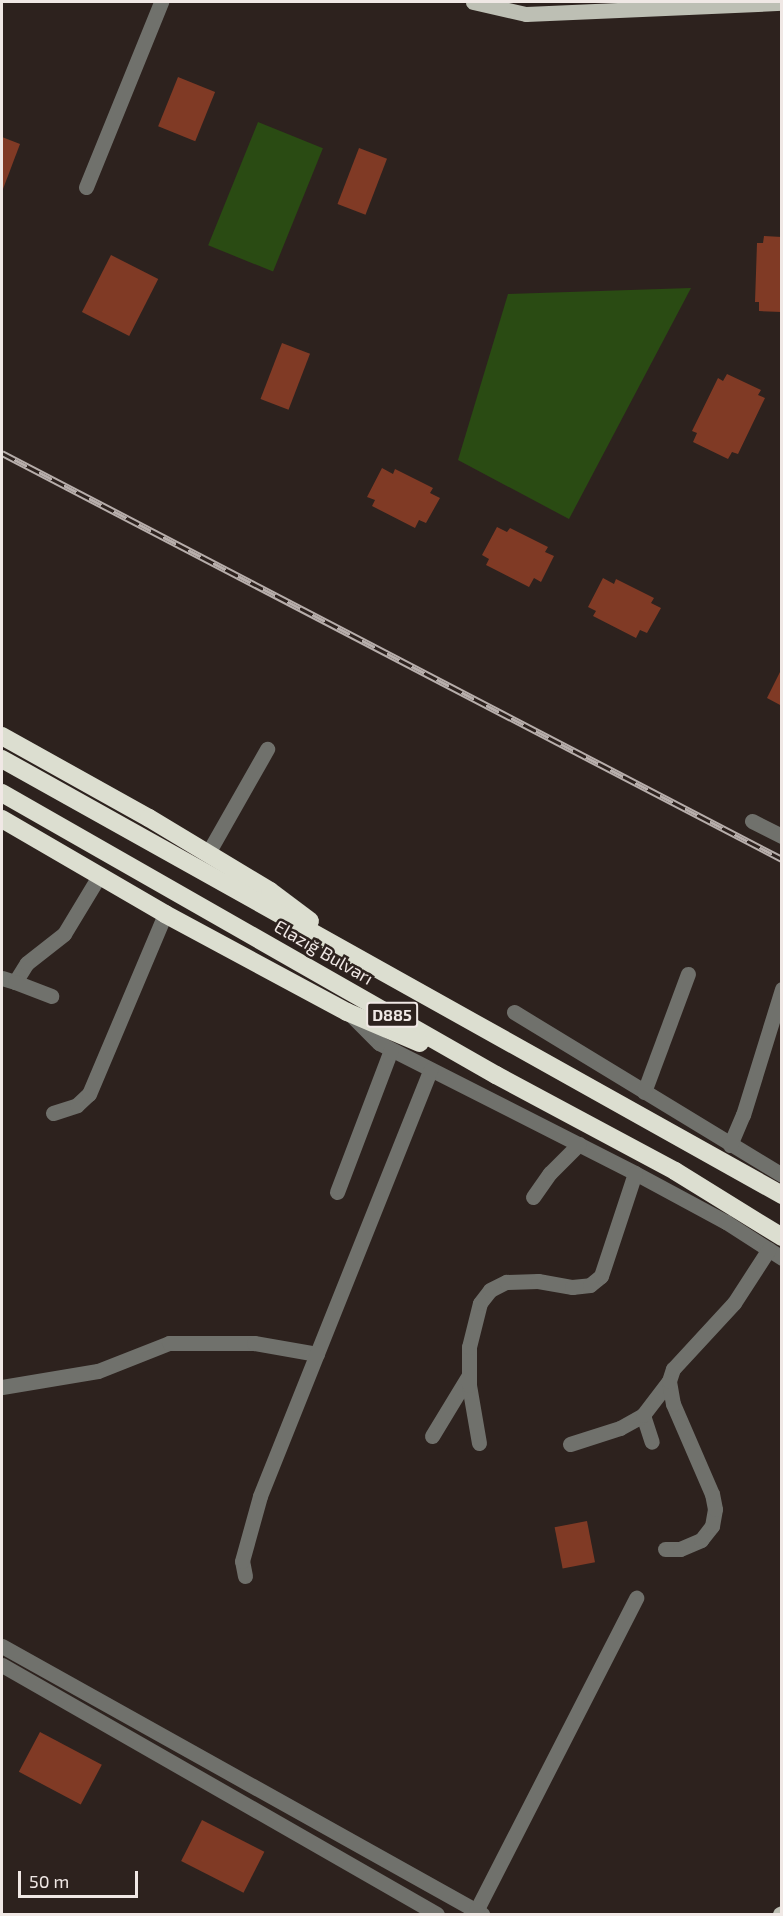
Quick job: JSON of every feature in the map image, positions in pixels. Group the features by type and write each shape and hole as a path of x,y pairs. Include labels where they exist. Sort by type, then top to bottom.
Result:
{"highway":[{"path":"2,736 208,853 270,891 369,965"},
{"name":"Elazığ Bulvarı","path":"2,759 782,1195"},
{"name":"Elazığ Bulvarı","path":"2,793 496,1075 675,1171 777,1248"},
{"path":"2,819 165,914 347,1012 496,1075"}],"main road":[{"path":"472,2 526,14 782,3"}],"street":[{"path":"86,188 160,2"},
{"path":"208,853 267,749"},
{"path":"752,821 782,836"},
{"path":"51,996 8,980 64,934 99,876"},
{"path":"53,1113 77,1105 88,1094 165,914"},
{"path":"645,1092 688,974"},
{"path":"730,1145 743,1115 782,989"},
{"path":"347,1012 391,1050 579,1144 777,1248 734,1303 673,1369 669,1381 643,1415 620,1428 570,1444"},
{"path":"514,1012 782,1175"},
{"path":"337,1192 391,1050"},
{"path":"245,1576 242,1561 260,1496 430,1070"},
{"path":"533,1197 549,1173 579,1144"},
{"path":"479,1443 469,1375 469,1347 480,1303 490,1290 506,1282 590,1285 601,1276 635,1173"},
{"path":"2,1386 98,1371 169,1343 254,1343 317,1354"},
{"path":"432,1436 445,1410 469,1375"},
{"path":"665,1549 680,1550 701,1540 712,1526 715,1509 712,1494 673,1404 669,1381"},
{"path":"643,1415 652,1442"},
{"path":"2,1646 479,1913 636,1598"},
{"path":"3,1671 437,1914"}],"green space":[{"path":"258,122 323,148 273,272 208,245"},
{"path":"691,288 569,519 458,460 508,294"}],"building":[{"path":"178,77 215,92 195,141 158,126"},
{"path":"2,137 20,144 3,189 2,189"},
{"path":"359,148 387,159 366,215 337,204"},
{"path":"764,236 782,237 782,312 759,311 759,302 755,302 757,243 763,243"},
{"path":"111,255 158,279 129,336 82,312"},
{"path":"282,343 310,354 289,410 260,399"},
{"path":"727,374 761,390 758,395 765,398 738,454 732,452 728,459 693,442 697,433 692,431 718,378 723,381"},
{"path":"382,468 393,474 395,469 433,488 430,493 440,498 426,523 419,520 415,528 372,506 375,500 367,497"},
{"path":"497,527 507,532 510,528 548,547 545,552 554,556 541,582 534,578 529,587 486,565 489,559 482,555"},
{"path":"603,578 614,584 616,579 654,598 651,603 661,608 647,633 640,630 636,638 593,616 596,611 588,607"},
{"path":"782,668 782,706 767,698"},
{"path":"587,1521 595,1562 563,1569 555,1527"},
{"path":"40,1732 102,1765 81,1805 19,1772"},
{"path":"202,1820 264,1852 243,1893 181,1861"}],"railway":[{"path":"2,453 782,859"}]}
